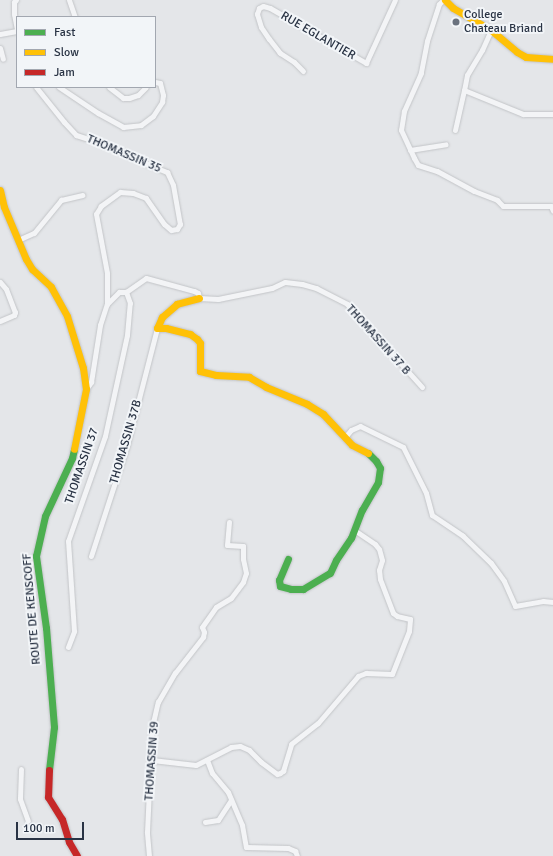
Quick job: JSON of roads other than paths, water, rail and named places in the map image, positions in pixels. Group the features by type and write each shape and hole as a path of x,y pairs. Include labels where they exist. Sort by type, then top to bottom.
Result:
{"main road":[{"path":"444,0 453,8 491,30 517,52 526,57 553,59"},
{"name":"ROUTE DE KENSCOFF","path":"0,190 4,207 32,269 50,287 67,316 83,368 86,389 72,458 45,516 36,556 46,628 54,727 48,778 48,797 62,819 69,842 77,856"},
{"path":"199,298 177,304 162,317 157,328 166,328 190,334 197,339 200,343 200,371 216,375 249,377 266,387 307,404 323,414 345,436 352,446 369,454 380,468 378,482 330,573 303,589 291,589 280,586 279,580 288,559"}],"street":[{"path":"16,0 14,2 16,25"},
{"path":"69,0 75,16"},
{"name":"RUE EGLANTIER","path":"302,71 294,62 280,53 269,39 261,27 257,14 259,8 263,6 270,8 366,63 395,0"},
{"path":"444,0 439,4 427,41 421,73 404,112 401,130 410,150 418,165 438,172 474,191 497,200 503,206 551,206 553,211"},
{"path":"0,34 16,30"},
{"path":"455,130 467,75 482,50 491,30"},
{"path":"0,48 3,59"},
{"path":"60,88 98,113 123,127 141,125 153,116 162,102 163,95 160,83 156,82"},
{"name":"THOMASSIN 35","path":"38,88 76,135 101,142 168,172 174,185 180,224 177,229 171,230 164,224 146,198 133,193 120,192 101,206 96,214 107,273 107,304"},
{"path":"110,88 123,98 138,95 145,88"},
{"path":"464,90 524,114 553,114"},
{"path":"410,150 446,144"},
{"path":"18,240 34,233 61,200 82,195"},
{"name":"THOMASSIN 37 B","path":"107,304 118,292 126,292 146,278 194,291 198,293 199,298 218,300 272,288 285,282 302,284 316,288 347,304 422,387"},
{"path":"0,282 6,288 15,312 14,315 0,321"},
{"name":"THOMASSIN 37","path":"68,648 74,631 68,541 104,436 127,335 130,303 126,292"},
{"path":"86,389 91,382 100,325 107,304"},
{"name":"THOMASSIN 37B","path":"91,556 127,445 157,328"},
{"path":"345,436 360,426 403,447 426,493 432,515 463,536 491,563 504,581 515,606 553,602"},
{"name":"THOMASSIN 39","path":"149,856 147,832 152,760 152,727 158,702 175,673 203,637 204,632 202,627 216,607 231,598 243,582 246,573 243,558 243,546 227,545 229,522"},
{"path":"152,760 196,765 231,747 240,746 250,750 277,774 282,772 291,744 318,723 358,676 366,673 392,674 409,631 410,619 397,616 393,612 380,579 379,570 382,560 379,549 375,544 354,530"},
{"path":"207,760 212,772 228,792 242,825 246,847 288,848 295,851 297,856"},
{"path":"21,770 20,799 28,821"},
{"path":"205,822 218,820 231,800"}],"place":[{"name":"College Chateau Briand","path":"456,22"}]}
